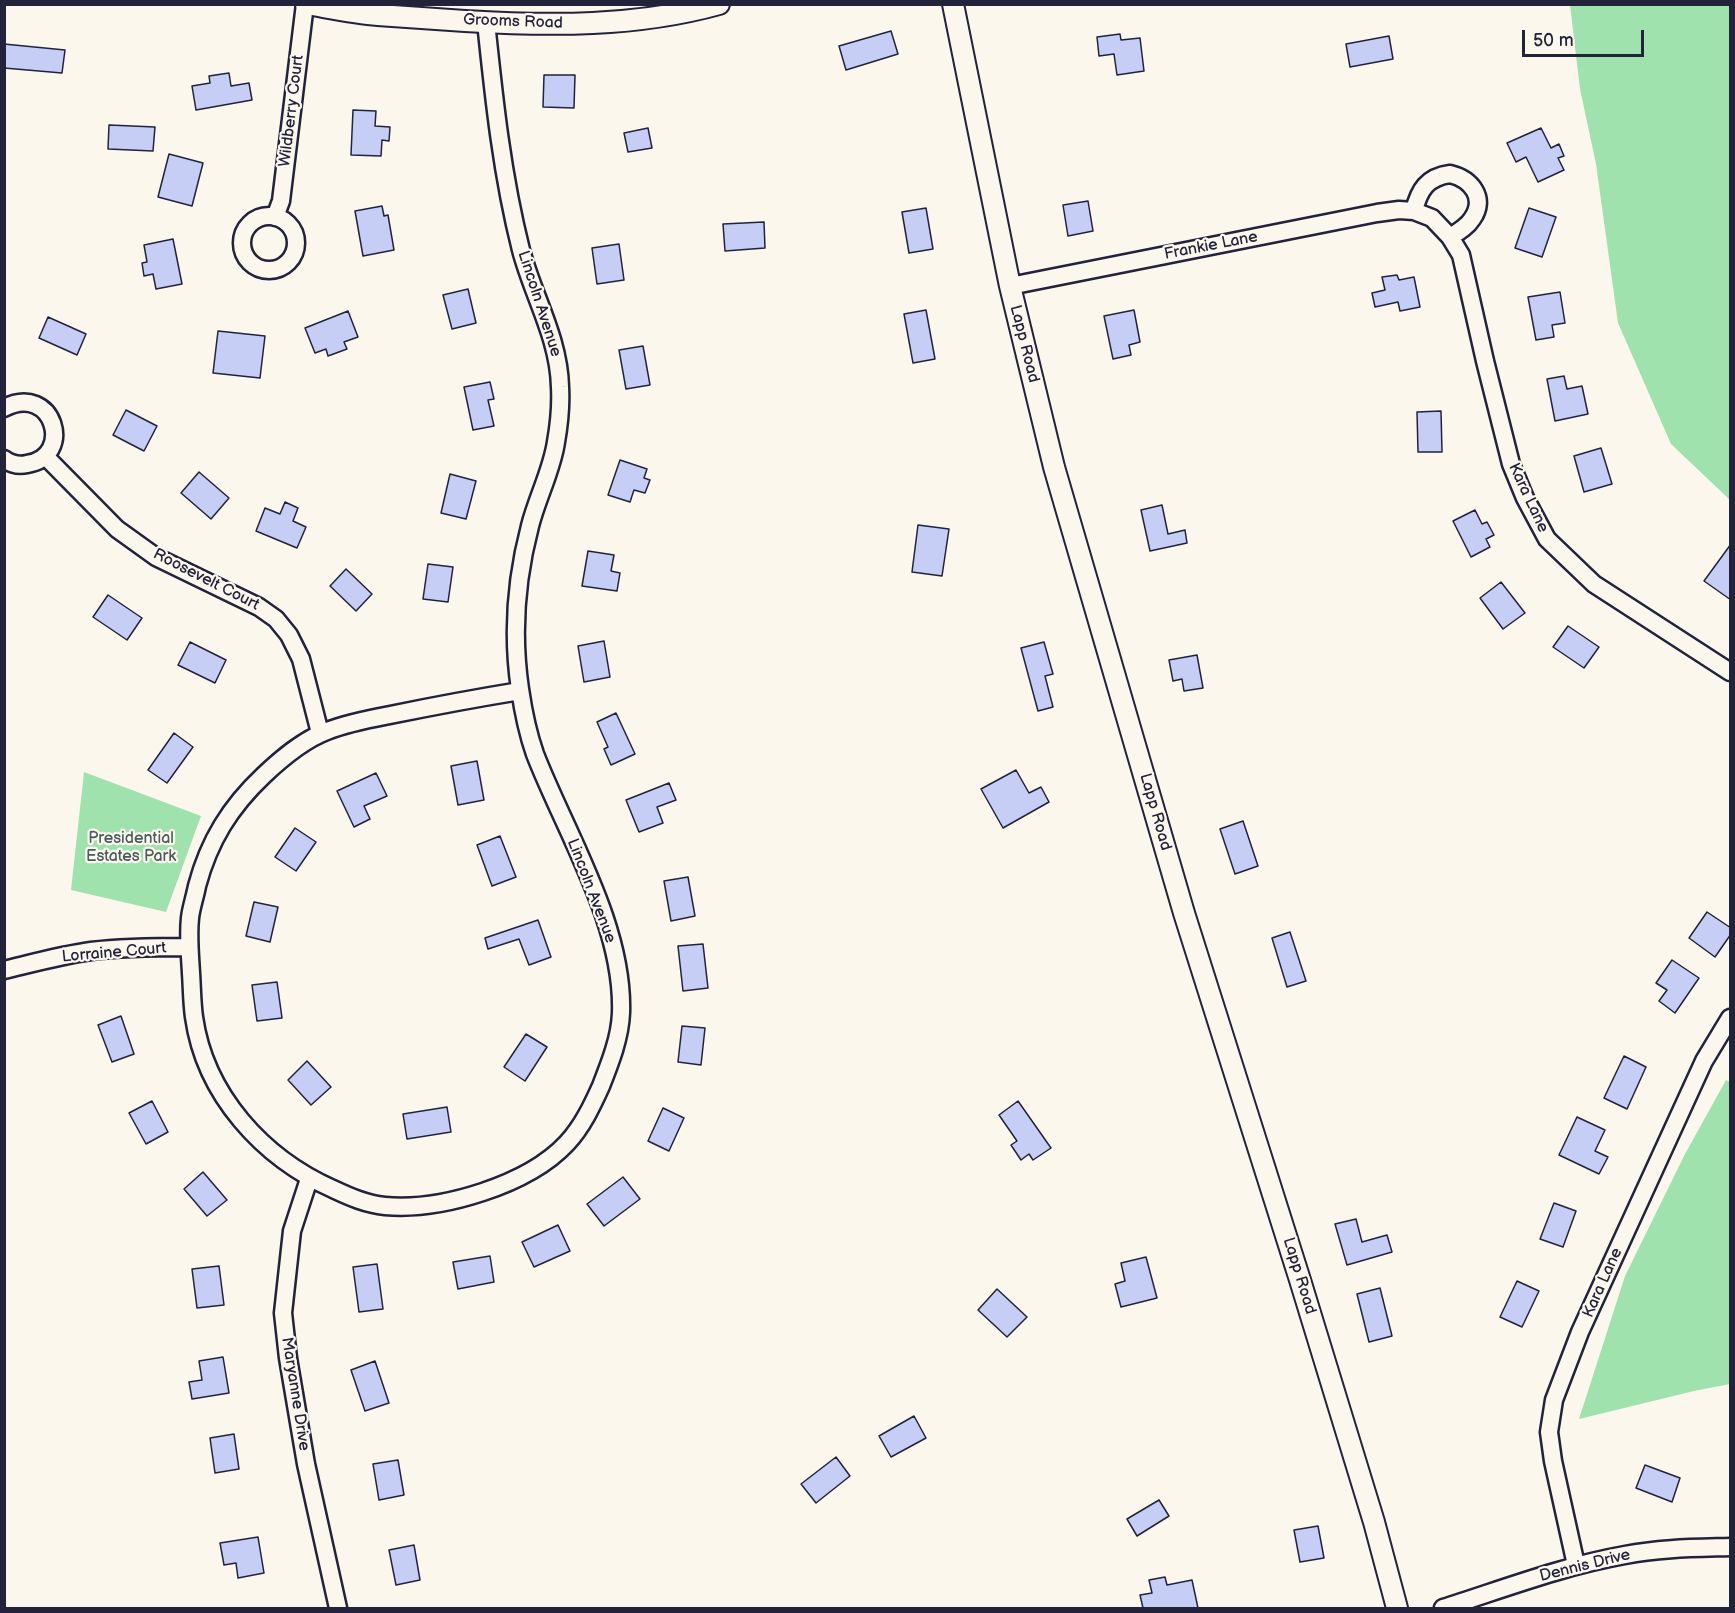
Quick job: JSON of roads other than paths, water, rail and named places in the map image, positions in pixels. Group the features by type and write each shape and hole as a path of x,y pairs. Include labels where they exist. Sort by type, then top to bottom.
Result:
{"street":[{"name":"Grooms Road","path":"305,4 376,15 565,25 621,22 698,10 719,4"},
{"name":"Wildberry Court","path":"275,217 281,201 305,4"},
{"name":"Lapp Road","path":"953,4 1010,286 1054,467 1184,913 1300,1280 1374,1522 1397,1608"},
{"name":"Lincoln Avenue","path":"486,22 495,115 508,186 522,254 550,331 558,362 560,389 556,446 531,522 517,598 516,646 520,691 533,747 599,903 618,963 621,1015 610,1064 597,1096 582,1124 565,1146 542,1163 502,1186 458,1199 413,1206 383,1206 357,1200 309,1179 263,1145 240,1120 215,1082 203,1052 195,1020 189,947 190,916 200,874 211,843 230,812 250,788 280,759 320,733 350,723 520,691"},
{"path":"1414,211 1417,198 1424,187 1440,175 1460,176 1469,182 1478,200 1477,210 1472,219 1450,237"},
{"name":"Frankie Lane","path":"1010,286 1377,213 1399,210 1414,211"},
{"name":"Kara Lane","path":"1414,211 1432,218 1450,237 1461,255 1511,464 1525,498 1547,539 1594,584 1731,672"},
{"path":"4,408 18,402 31,403 43,409 51,419 55,432 53,445 45,456 34,463 21,465 4,459"},
{"name":"Roosevelt Court","path":"45,456 117,529 156,557 259,607 276,619 289,635 301,660 320,733"},
{"name":"Lorraine Court","path":"4,970 92,951 189,947"},
{"name":"Kara Lane","path":"1576,1565 1553,1461 1549,1432 1554,1400 1581,1332 1704,1061 1731,1018"},
{"name":"Maryanne Drive","path":"309,1179 292,1231 283,1313 288,1358 306,1464 338,1608"},
{"name":"Dennis Drive","path":"1443,1608 1576,1565 1626,1554 1679,1548 1731,1547"}],"park label":[{"name":"Presidential Estates Park","path":"131,848"}]}
